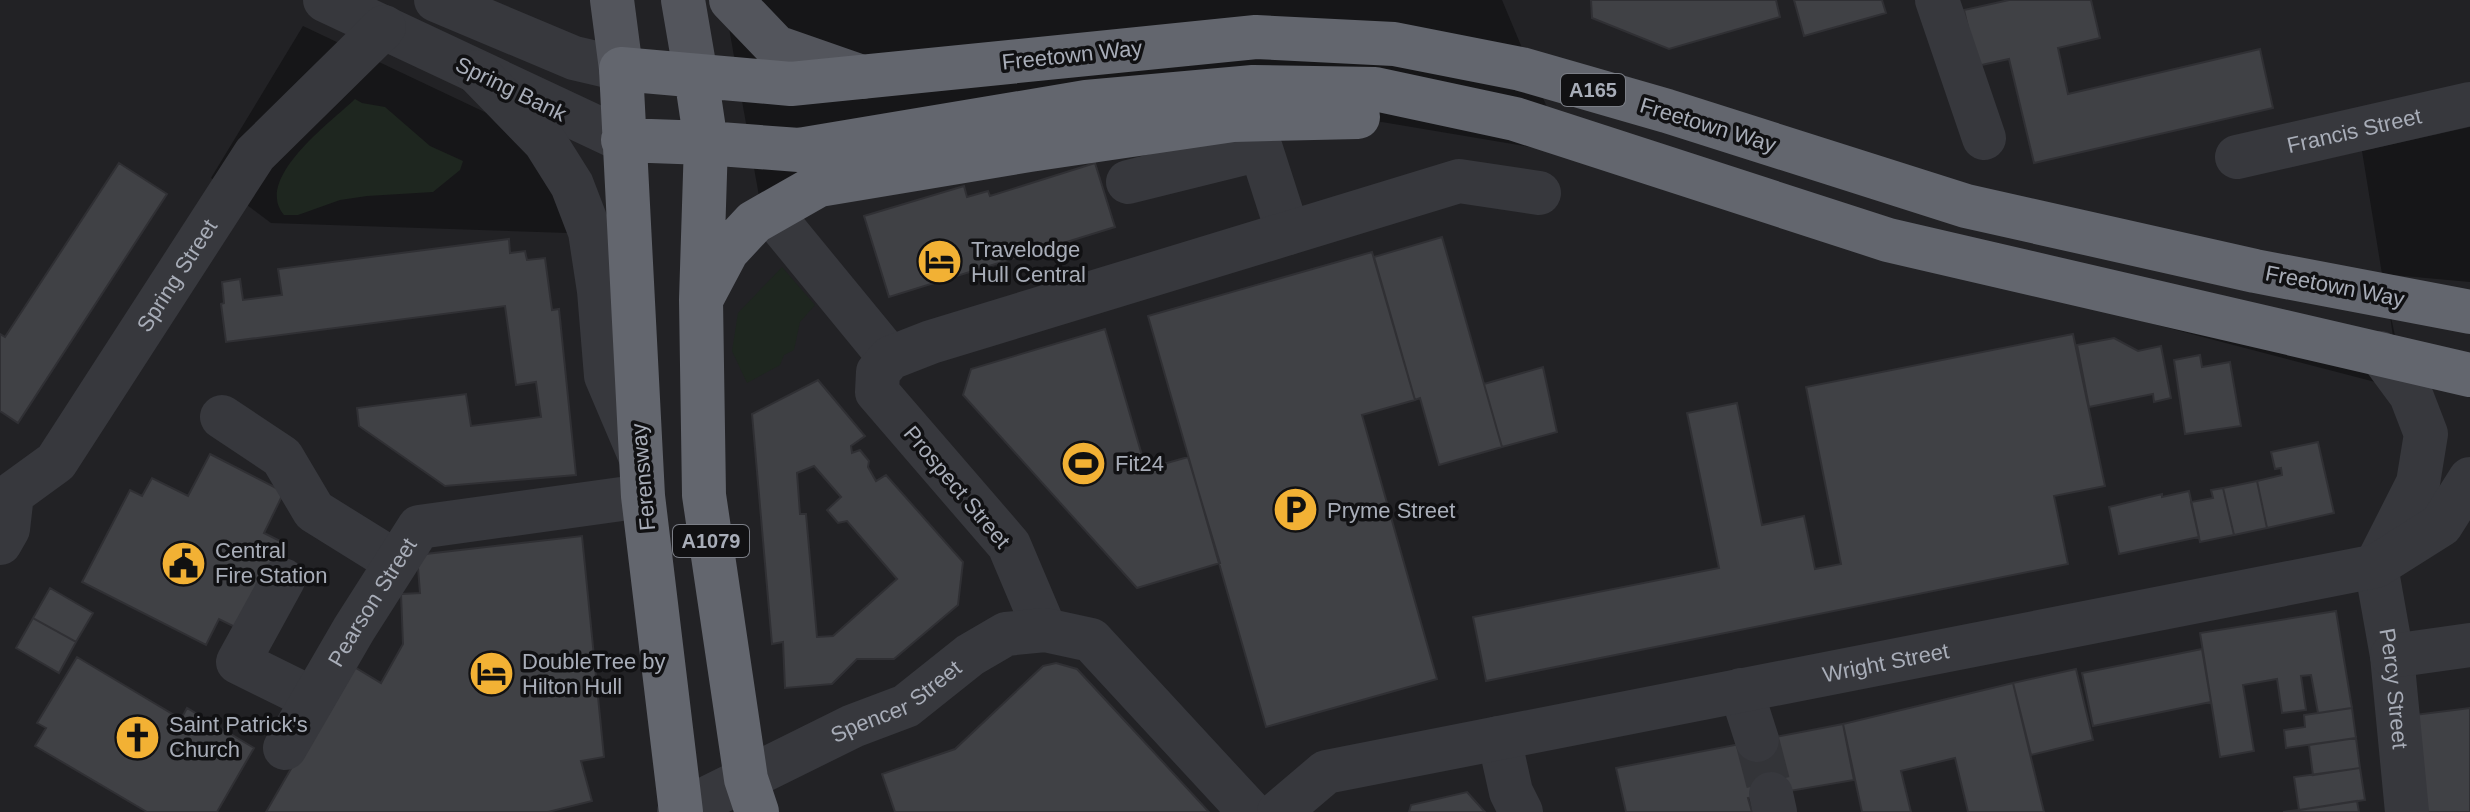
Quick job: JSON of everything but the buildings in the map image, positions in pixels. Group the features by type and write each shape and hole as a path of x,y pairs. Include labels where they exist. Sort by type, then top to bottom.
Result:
{"highway":[{"name":"Freetown Way","path":"696,76 791,84 1256,37 1394,44 1521,69 1667,111 1966,206 2255,271 2470,312"},
{"path":"621,69 696,76 706,143"},
{"name":"Ferensway","path":"621,69 642,477 680,812"},
{"name":"A165","path":"706,143 799,150 1086,102 1253,87 1375,89 1515,119 1888,240 2470,375"},
{"path":"701,300 727,251 754,222 819,185 1233,120 1376,116 1443,104"},
{"name":"Spring Bank","path":"623,140 706,143"},
{"name":"A1079","path":"706,143 701,300 704,495 751,796"}],"main road":[{"path":"612,0 621,69"},
{"path":"683,0 696,76"},
{"path":"731,0 776,47 862,77"}],"street":[{"name":"Spring Bank","path":"325,0 623,140"},
{"path":"436,0 574,58 621,69"},
{"path":"1937,0 1984,138"},
{"name":"Spring Street","path":"0,543 8,529 6,481 56,462 255,154 384,27"},
{"path":"477,72 545,142 572,185 590,232 599,291 606,376 642,477"},
{"name":"Francis Street","path":"2237,157 2470,104"},
{"path":"1128,182 1261,149 1288,233"},
{"path":"771,213 890,358 931,342 1459,181 1539,193"},
{"path":"2376,566 2418,483 2426,434 2411,395 2380,353"},
{"name":"Prospect Street","path":"890,358 878,372 877,392 1009,545 1045,630"},
{"path":"222,417 282,457 314,511 396,562"},
{"name":"Pearson Street","path":"285,748 419,527 642,477"},
{"name":"Wright Street","path":"1279,812 1326,772 2376,566 2441,525 2470,479"},
{"name":"Percy Street","path":"2376,566 2392,656 2407,812"},
{"path":"283,580 238,662 313,699"},
{"path":"1045,630 1091,640 1250,812"},
{"name":"Spencer Street","path":"680,812 751,796 853,726 906,706 970,655 1006,634 1045,630"},
{"path":"2392,656 2470,645"},
{"path":"1741,690 1757,740"},
{"path":"1499,738 1511,792 1521,812"}],"shaded area":[{"path":"0,0 724,0 759,196 1157,137 1382,122 1566,153 1502,0 2470,0 2470,127 2362,151 2382,274 2470,282 2470,812 0,812","holes":["303,26 493,116 528,152 552,187 568,233 271,223 211,178","2388,302 2406,390 2088,307 2399,378"]},
{"path":"355,99 385,107 430,146 463,161 460,170 433,192 340,200 298,215 284,215 277,201 279,185 287,169 314,136"},
{"path":"782,267 815,305 800,322 794,350 784,355 780,365 747,383 732,351 738,313"}],"tunnel":[{"path":"1757,740 1771,794"}],"place":[{"name":"Travelodge Hull Central","path":"940,262"},
{"name":"Fit24","path":"1084,463"},
{"name":"Pryme Street","path":"1296,510"},
{"name":"Central Fire Station","path":"184,563"},
{"name":"DoubleTree by Hilton Hull","path":"491,674"},
{"name":"Saint Patrick's Church","path":"138,737"}]}
